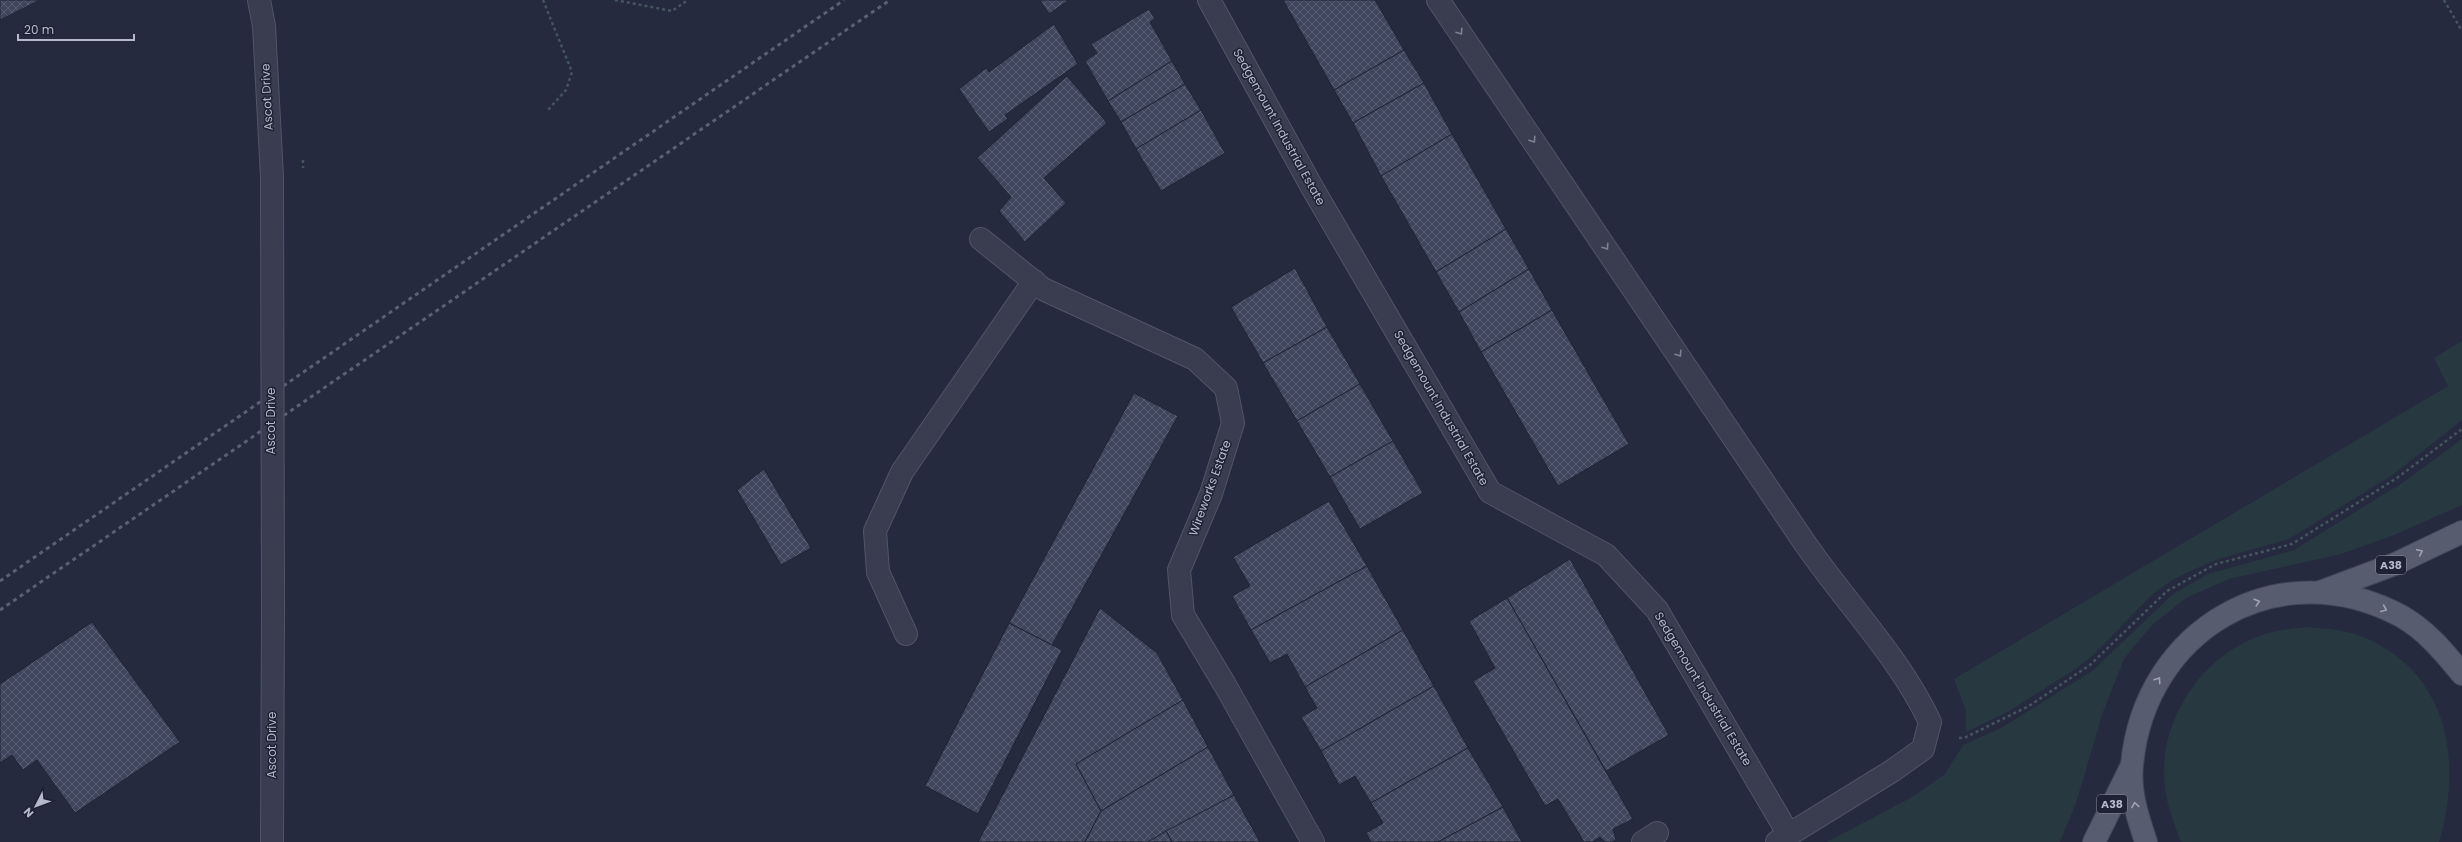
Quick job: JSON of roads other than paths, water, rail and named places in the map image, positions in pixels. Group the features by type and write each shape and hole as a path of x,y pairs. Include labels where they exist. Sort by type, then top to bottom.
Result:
{"main road":[{"name":"A38","path":"2319,592 2396,564 2462,532"},
{"path":"2146,842 2135,808 2131,767 2138,726 2152,688 2175,655 2204,627 2246,605 2278,595 2319,592 2362,599 2402,617 2437,643 2462,674"},
{"name":"A38","path":"2094,842 2131,767"}],"street":[{"name":"Ascot Drive","path":"259,0 264,26 272,177 272,842"},
{"name":"Sedgemount Industrial Estate","path":"1209,0 1313,189 1490,492 1606,555 1657,610 1783,838"},
{"path":"1438,0 1663,330 1815,559 1916,693 1930,722 1922,749 1892,771 1783,838"},
{"name":"Wireworks Estate","path":"981,239 1043,289 1195,359 1226,388 1233,423 1210,494 1179,570 1184,615 1313,842"},
{"path":"906,634 878,572 875,531 902,472 1034,281"}],"railway":[{"path":"0,581 844,0"},
{"path":"0,610 890,0"}]}
